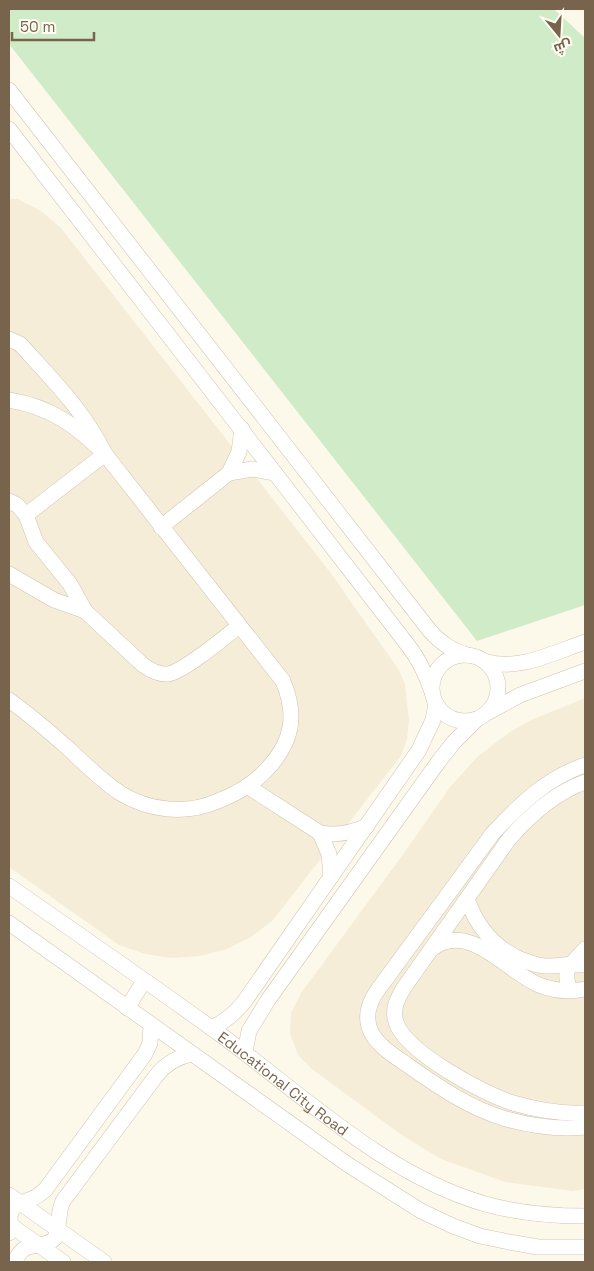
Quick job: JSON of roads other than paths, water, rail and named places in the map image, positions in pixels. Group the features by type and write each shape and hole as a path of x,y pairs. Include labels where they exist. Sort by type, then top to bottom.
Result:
{"street":[{"path":"9,90 440,642 453,650 487,662 496,665 512,666 585,642"},
{"path":"9,129 418,659 427,675 434,698 444,713 454,719 466,721 482,716 520,695 585,671"},
{"path":"9,339 20,344 80,413 96,436 105,454"},
{"path":"9,400 37,406 62,417 105,454 283,681 291,708 291,722 283,749 265,772 247,786 227,798 196,808 164,809 148,806 119,792 11,706"},
{"path":"161,527 229,473 239,452 242,429"},
{"path":"26,516 105,454"},
{"path":"229,473 252,469 275,472"},
{"path":"9,501 17,505 26,516 36,542 70,584 84,611 151,671 168,674 184,666 239,626"},
{"path":"9,574 54,600 84,611"},
{"path":"211,1028 220,1024 244,1002 419,750 433,720 433,681 438,670 455,656 467,655"},
{"path":"244,1052 249,1031 268,1000 439,761 454,742 495,703 498,684 496,674 487,662"},
{"path":"585,765 551,781 525,800 509,839 403,989 396,1002 394,1012 400,1031 406,1040 432,1060 472,1085 511,1102 533,1108 555,1112 585,1113"},
{"path":"585,782 520,815 493,833 372,999 368,1016 372,1034 377,1041 399,1059 462,1101 505,1118 528,1124 552,1127 585,1127"},
{"path":"247,786 320,833 349,833 367,826"},
{"path":"320,833 329,854 331,878"},
{"name":"Educational City Road","path":"9,886 211,1028 355,1136 435,1185 467,1198 509,1210 560,1216 585,1216"},
{"path":"467,899 473,914 484,931 498,946 510,954 542,966 578,964"},
{"name":"Educational City Road","path":"9,923 151,1026 401,1200 426,1214 480,1236 538,1247 585,1247"},
{"path":"432,949 447,941 459,940 470,942 534,983 551,988 580,988"},
{"path":"580,988 566,973 578,964 585,948"},
{"path":"127,1008 144,981"},
{"path":"372,1034 394,1012"},
{"path":"14,1199 39,1195 50,1183 145,1054 150,1043 151,1026"},
{"path":"13,1259 25,1249 51,1241 56,1236 58,1212 63,1201 156,1076 174,1059 192,1054"},
{"path":"462,1101 472,1085"},
{"path":"14,1199 10,1216 10,1227 63,1262"},
{"path":"14,1199 104,1262"}]}
